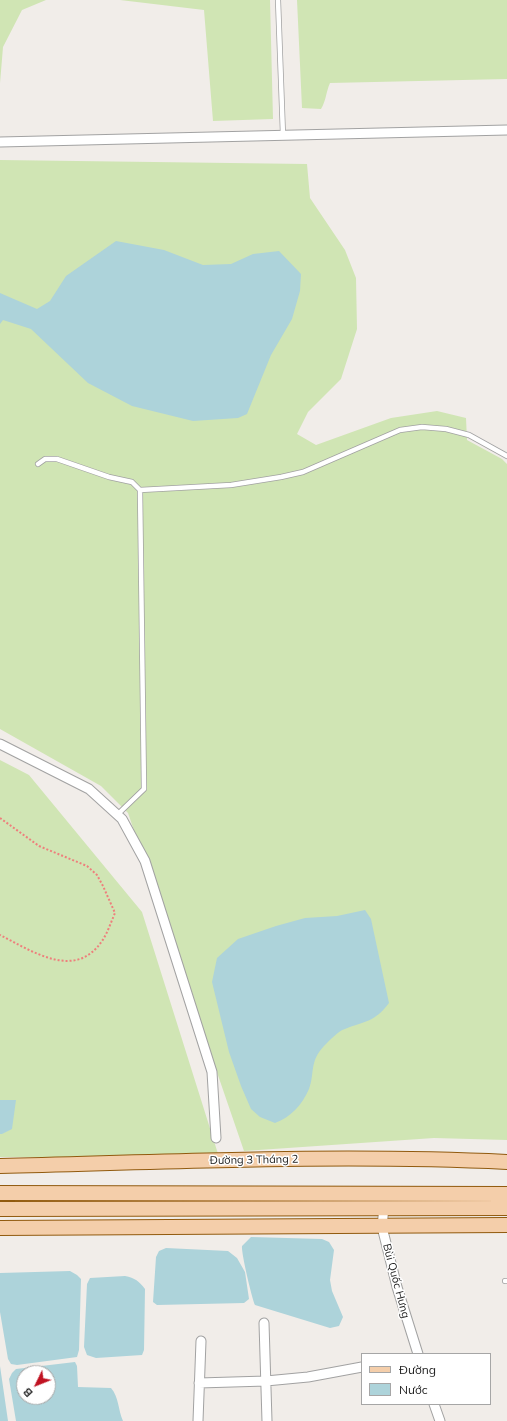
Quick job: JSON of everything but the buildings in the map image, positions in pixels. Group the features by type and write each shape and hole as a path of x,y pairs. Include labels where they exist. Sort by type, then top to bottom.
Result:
{"main road":[{"name":"Đường 3 Tháng 2","path":"0,1166 348,1158 507,1162"},
{"path":"0,1193 507,1194"},
{"path":"0,1209 384,1207 507,1208"},
{"path":"0,1228 382,1227 507,1225"}],"street":[{"path":"0,142 507,130"},
{"path":"0,744 89,789 122,819 146,861 212,1072 216,1138"},
{"name":"Bùi Quốc Hưng","path":"384,1207 382,1227 415,1353"},
{"path":"264,1323 267,1421"},
{"path":"198,1421 201,1341"},
{"path":"199,1383 266,1381 308,1377 361,1367"},
{"path":"434,1405 440,1421"}],"lane":[{"path":"278,0 283,135"},
{"path":"140,490 231,486 281,477 303,472 400,430 422,427 446,429 469,435 507,456"},
{"path":"38,464 46,459 57,459 132,482 140,490 144,789 117,815"}],"path":[{"path":"0,818 39,846 87,866 96,875 103,886 115,913 108,932 96,949 91,953 72,961 59,961 45,957 0,935"}],"green space":[{"path":"0,0 46,0 22,10 3,47 0,83"},
{"path":"120,0 270,0 273,119 213,121 204,10"},
{"path":"297,0 507,0 507,79 330,83 321,109 302,108"},
{"path":"0,160 307,164 310,198 345,250 356,278 357,329 341,379 308,412 297,434 316,445 391,418 437,411 466,418 467,440 502,459 507,464 507,1140 434,1138 244,1151 128,813 101,786 0,729"},
{"path":"0,760 29,775 142,912 219,1157 0,1157"}],"water":[{"path":"116,241 164,250 203,265 231,264 253,254 279,251 301,274 300,291 292,319 271,355 247,414 238,418 193,421 132,406 88,383 31,329 3,320 0,324 0,293 37,309 50,301 66,276"},
{"path":"365,910 371,919 389,1003 379,1014 364,1022 342,1030 324,1046 314,1062 309,1089 299,1105 291,1114 275,1123 260,1117 251,1109 229,1052 212,982 217,958 238,939 276,926 305,918 337,916"},
{"path":"0,1100 16,1100 12,1129 2,1134 0,1134"},
{"path":"251,1237 322,1239 329,1242 334,1250 330,1280 332,1291 343,1317 339,1326 330,1328 255,1305 242,1250 242,1246"},
{"path":"166,1248 228,1251 237,1258 245,1272 249,1299 244,1303 157,1305 153,1302 156,1257 159,1251"},
{"path":"70,1271 81,1279 79,1350 77,1357 17,1365 11,1364 8,1359 0,1312 0,1273"},
{"path":"125,1276 136,1280 145,1289 144,1350 142,1355 96,1358 87,1355 84,1347 87,1284 90,1278"},
{"path":"75,1362 77,1366 78,1387 111,1388 116,1395 123,1421 16,1421 9,1379 16,1369 16,1405 56,1405 56,1365 50,1365"},
{"path":"0,1366 8,1421 0,1421"}]}
